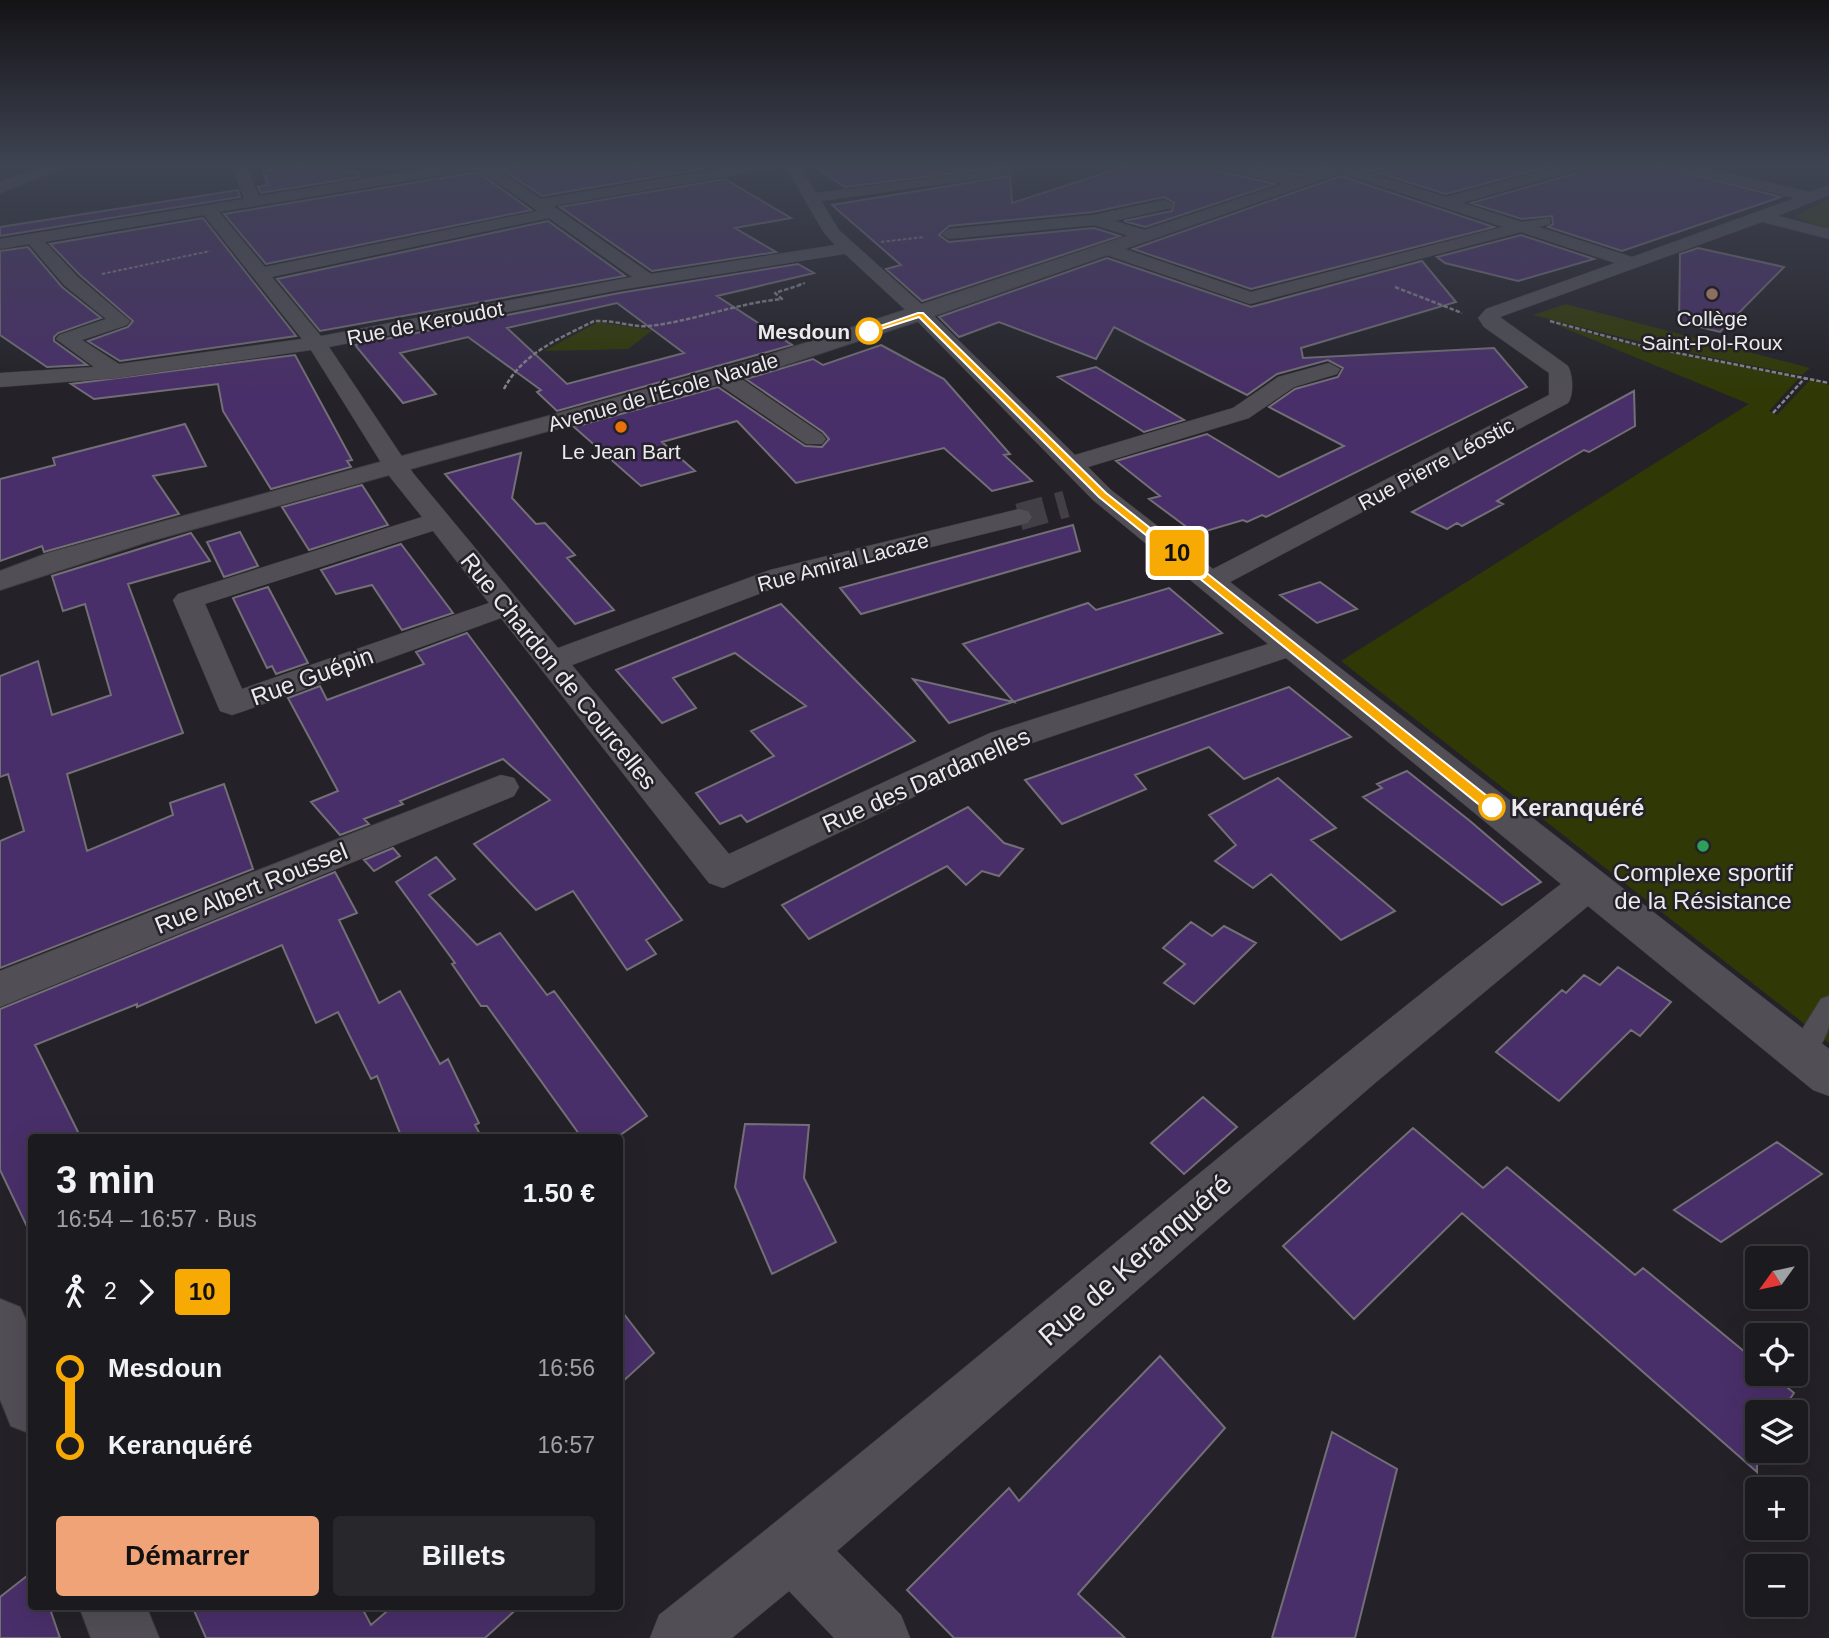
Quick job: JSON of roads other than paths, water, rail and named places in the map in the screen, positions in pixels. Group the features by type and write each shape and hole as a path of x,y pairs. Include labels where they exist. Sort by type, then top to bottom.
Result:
{"street":[{"path":"0,244 20,240"},
{"path":"35,240 71,281 120,321 66,339 116,372"},
{"name":"Rue Chardon de Courcelles","path":"233,240 317,344 397,467 438,521 723,873"},
{"path":"259,274 407,240"},
{"path":"591,240 650,281"},
{"path":"839,240 921,314 1070,464 1089,498 1213,580 1829,1076"},
{"name":"Avenue de l'École Navale","path":"0,581 111,544 722,376 921,314 1133,240"},
{"path":"1107,249 1250,298 1473,240"},
{"path":"1563,240 1629,262 1695,240"},
{"path":"1609,240 1655,254"},
{"name":"Rue de Keroudot","path":"0,380 116,372 317,344 846,247"},
{"name":"Rue Pierre Léostic","path":"1213,580 1560,398 1560,371 1491,319 1629,262"},
{"path":"1070,464 1241,413 1286,382 1329,369"},
{"path":"722,376 814,439"},
{"name":"Rue Amiral Lacaze","path":"553,660 780,576 1019,517"},
{"name":"Rue Guépin","path":"438,521 188,600 232,704 508,606"},
{"name":"Rue des Dardanelles","path":"723,873 1002,741 1292,646"},
{"name":"Rue Albert Roussel","path":"0,989 501,787"},
{"name":"Rue de Keranquéré","path":"682,1638 793,1550 1371,1058 1589,884"},
{"path":"0,1327 28,1395"},
{"path":"793,1550 878,1638"},
{"path":"114,1610 125,1638"}],"lane":[{"path":"1800,1053 1829,1006"}],"tunnel":[{"path":"1019,517 1066,504"}],"place":[{"name":"Collège Saint-Pol-Roux","path":"1712,294"},
{"name":"Mesdoun","path":"869,331"},
{"name":"Le Jean Bart","path":"621,427"},
{"name":"Keranquéré","path":"1492,807"},
{"name":"Complexe sportif de la Résistance","path":"1703,846"}]}
